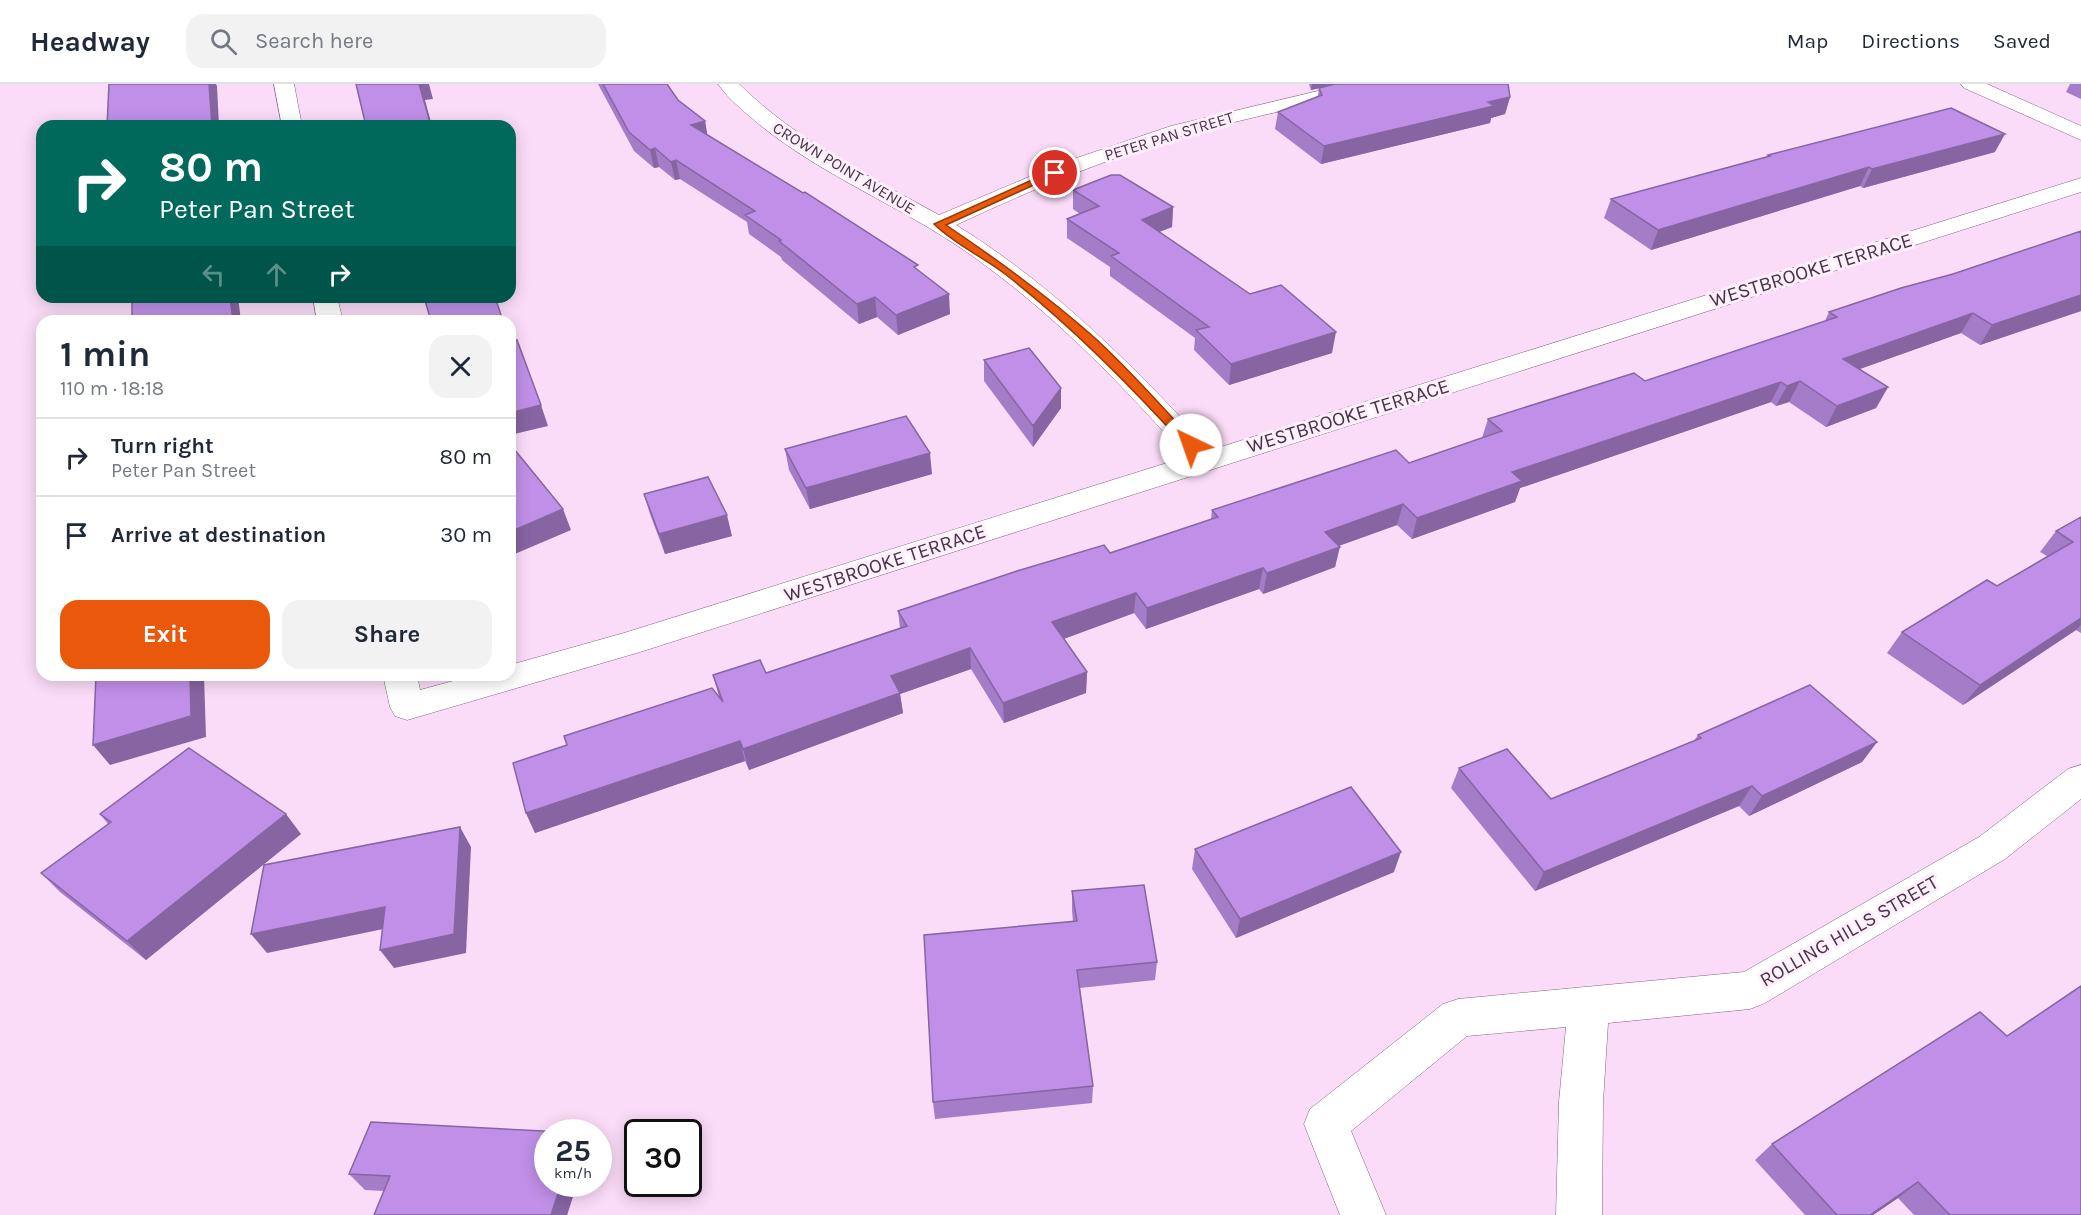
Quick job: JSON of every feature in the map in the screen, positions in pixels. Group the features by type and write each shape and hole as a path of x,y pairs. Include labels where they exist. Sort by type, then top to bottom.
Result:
{"street":[{"path":"284,84 291,120"},
{"name":"CROWN POINT AVENUE","path":"729,84 762,117 792,138 939,224 1008,272 1092,342 1131,380 1205,461"},
{"name":"PETER PAN STREET","path":"939,224 1055,173 1153,138 1237,115 1373,84"},
{"path":"1971,84 2081,134"},
{"name":"WESTBROOKE TERRACE","path":"516,676 628,644 2081,185"},
{"name":"WESTBROOKE TERRACE","path":"401,681 407,707 498,681"},
{"name":"ROLLING HILLS STREET","path":"1363,1215 1326,1124 1458,1018 1750,990 1992,848 2081,779"},
{"path":"1579,1215 1581,1102 1588,1006"}],"building":[{"path":"109,84 209,84 212,120 107,120"},
{"path":"356,84 419,84 429,120 365,120"},
{"path":"603,84 667,84 678,100 705,121 691,125 803,193 805,192 918,265 914,267 949,294 896,315 875,297 857,304 779,241 781,240 745,215 755,211 676,160 671,162 655,148 650,150 629,132"},
{"path":"1335,84 1508,84 1510,97 1488,102 1494,106 1324,146 1278,112 1322,95 1319,88"},
{"path":"1951,108 2005,134 1872,169 1869,167 1658,230 1611,199 1770,156 1768,155"},
{"path":"1111,175 1120,175 1173,207 1142,220 1250,294 1281,285 1336,332 1231,364 1196,330 1209,327 1111,256 1119,253 1067,219 1099,206 1073,190"},
{"path":"2081,231 2081,295 1992,325 1973,313 1843,359 1888,387 1837,406 1800,381 1787,386 1781,382 1512,472 1522,481 1417,518 1403,504 1325,532 1340,547 1267,573 1263,568 1147,608 1136,593 1052,622 1087,672 1003,703 970,648 891,676 900,693 743,749 740,741 526,813 513,763 567,745 564,736 712,688 723,702 713,675 760,660 766,673 907,626 898,611 1017,571 1104,545 1110,553 1218,517 1212,510 1396,450 1409,463 1502,431 1488,419 1634,373 1645,381 1837,317 1829,312"},
{"path":"132,303 231,303 232,315 132,315"},
{"path":"426,303 497,303 501,315 429,315"},
{"path":"516,340 517,340 541,405 516,411"},
{"path":"1029,348 1061,388 1033,426 984,360"},
{"path":"906,416 930,453 806,488 785,449"},
{"path":"516,451 563,509 516,529"},
{"path":"708,477 727,515 659,534 644,494"},
{"path":"2081,517 2081,618 1980,685 1902,632 1987,580 1997,586 2073,542 2056,531"},
{"path":"96,681 190,681 191,716 93,745"},
{"path":"1810,685 1877,742 1762,796 1752,786 1544,872 1459,768 1507,749 1551,799 1701,738 1698,735"},
{"path":"189,748 286,814 127,941 41,873 111,822 100,814"},
{"path":"1351,787 1401,852 1240,919 1195,849"},
{"path":"460,827 454,934 380,950 385,907 251,934 264,865"},
{"path":"1144,885 1157,962 1077,970 1093,1086 933,1102 924,935 1077,921 1072,891"},
{"path":"2081,986 2081,1215 1950,1215 1918,1182 1870,1215 1837,1215 1772,1144 1980,1012 2007,1036"},
{"path":"371,1122 534,1130 534,1197 557,1197 551,1215 374,1215 390,1176 349,1174"}],"route":[{"path":"1055,173 939,224 1008,272 1092,342 1191,445"}]}
